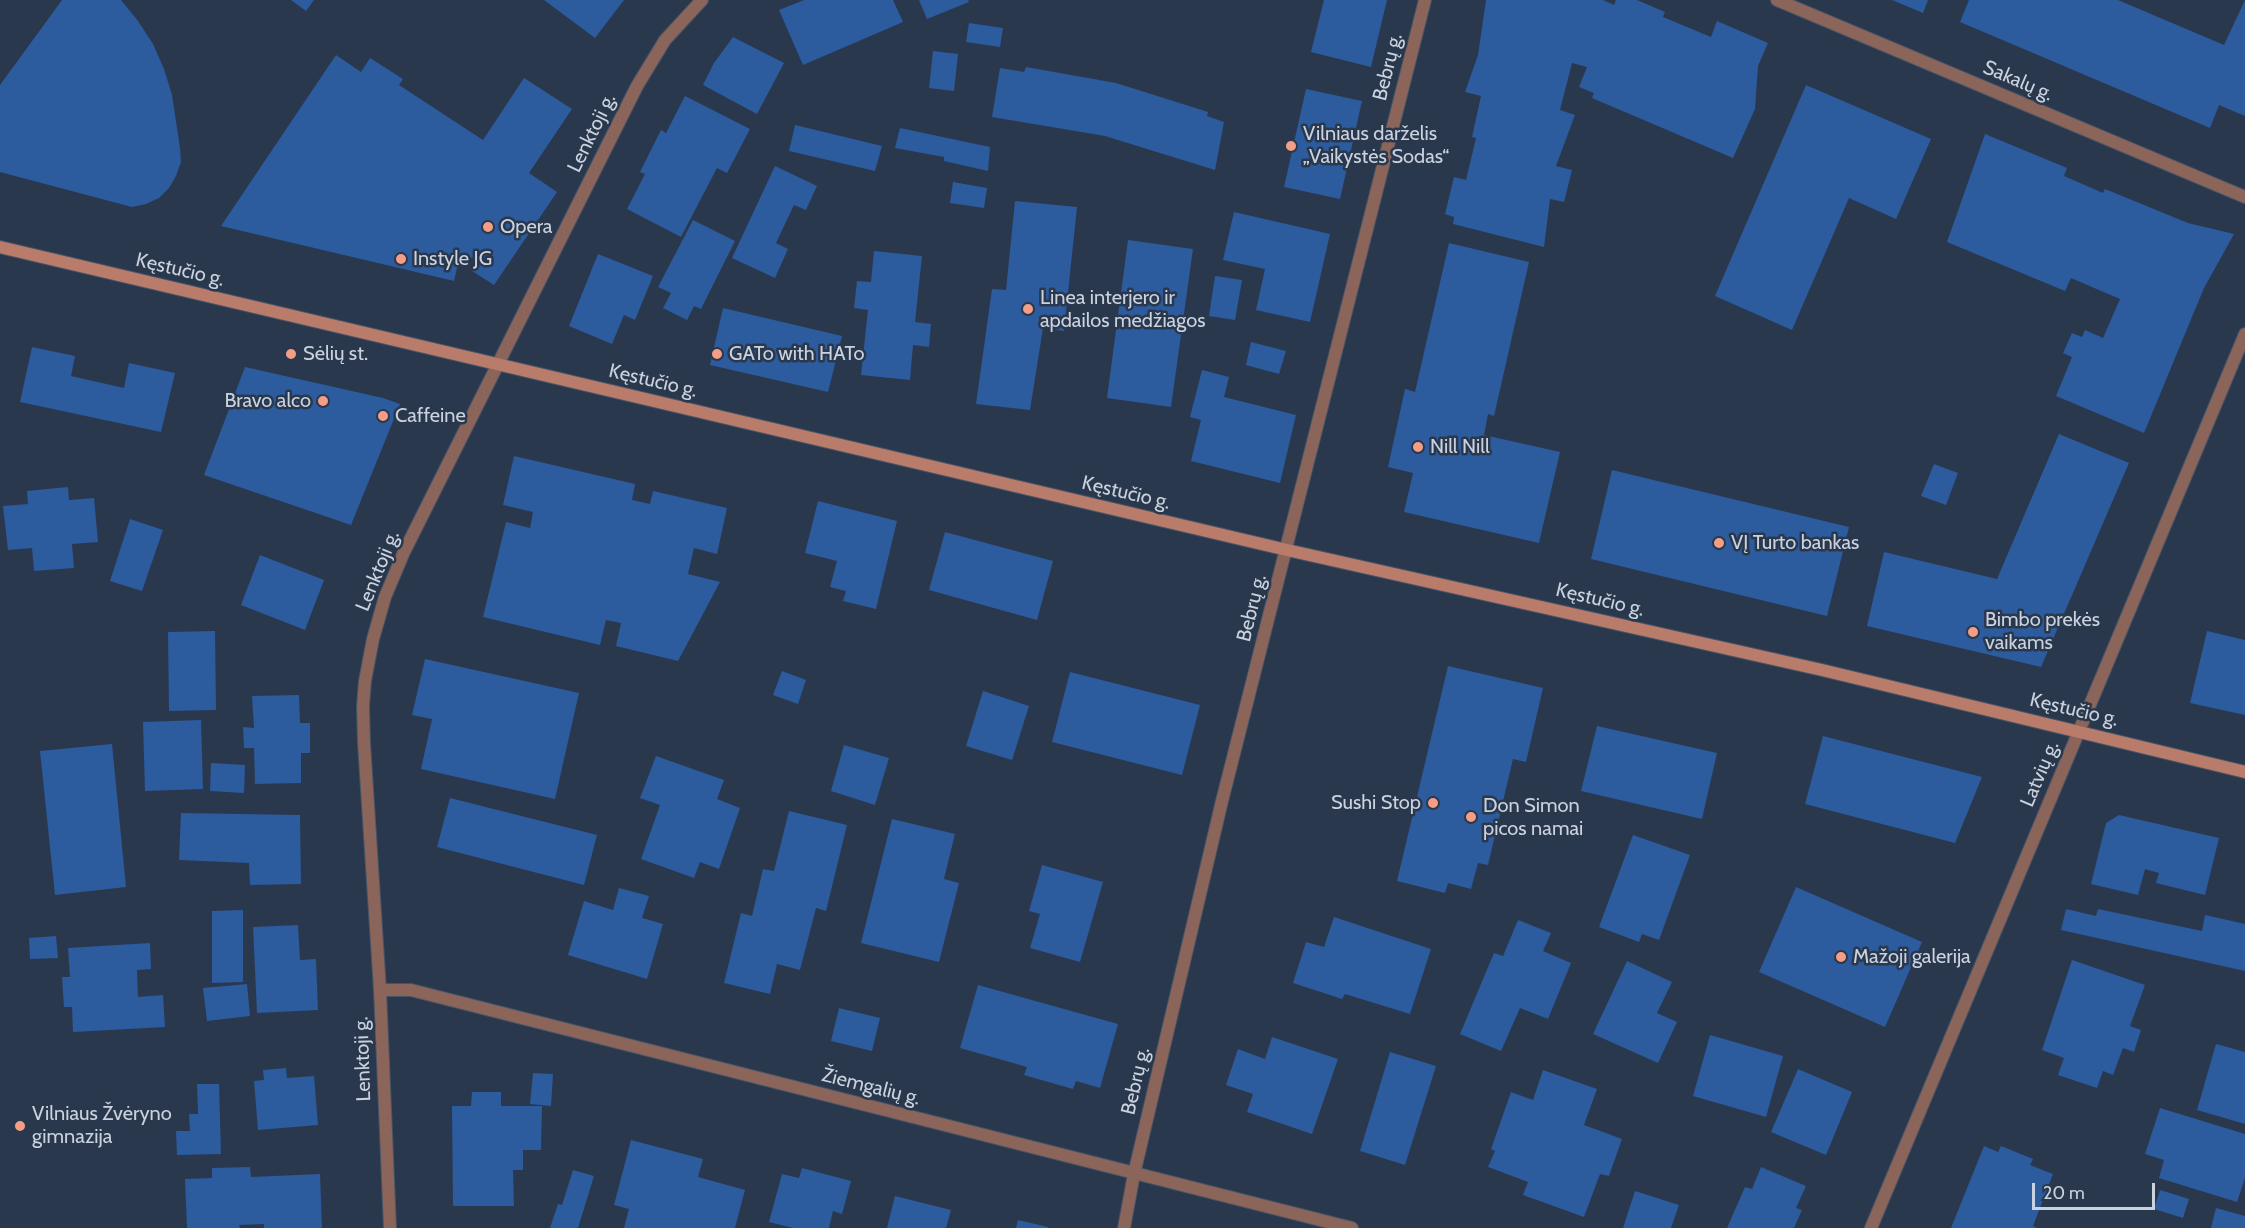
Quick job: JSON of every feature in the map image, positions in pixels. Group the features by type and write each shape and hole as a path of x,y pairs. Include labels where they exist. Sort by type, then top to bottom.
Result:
{"main road":[{"name":"Kęstučio g.","path":"0,247 1287,550 1822,670 2245,771"}],"street":[{"name":"Lenktoji g.","path":"390,1228 380,990 363,743 365,681 373,639 386,597 404,552 637,86 665,40 702,0"},
{"name":"Bebrų g.","path":"1124,1228 1134,1174 1222,801 1425,0"},
{"name":"Sakalų g.","path":"1777,0 2245,197"},
{"name":"Latvių g.","path":"1871,1228 2245,334"},
{"name":"Žiemgalių g.","path":"380,990 411,990 1352,1228"}],"building":[{"path":"62,0 121,0 153,44 164,69 172,95 181,162 169,188 159,198 146,204 132,207 0,172 0,85"},
{"path":"291,0 314,0 306,11"},
{"path":"544,0 624,0 595,38"},
{"path":"804,0 893,0 903,22 803,65 779,10"},
{"path":"919,0 968,0 969,2 927,19"},
{"path":"1324,0 1387,0 1371,67 1311,52"},
{"path":"1486,0 1603,0 1614,5 1616,0 1637,0 1665,12 1663,17 1711,37 1717,21 1768,43 1758,66 1755,109 1733,158 1592,98 1594,93 1579,87 1587,67 1572,63 1560,110 1575,115 1556,166 1572,170 1564,202 1550,199 1544,247 1453,224 1454,217 1445,214 1454,177 1466,180 1476,138 1472,137 1481,96 1465,92 1478,55"},
{"path":"1892,0 1928,0 1923,13"},
{"path":"1969,0 2118,0 2224,45 2245,0 2245,116 2219,105 2210,128 1960,22"},
{"path":"969,23 1003,28 1000,47 966,42"},
{"path":"733,37 784,63 757,114 703,85 714,63"},
{"path":"933,51 958,54 954,91 929,88"},
{"path":"336,55 361,72 370,58 403,79 399,85 483,140 524,78 572,109 529,173 557,192 494,285 472,271 480,260 460,255 454,281 221,226"},
{"path":"1026,67 1116,83 1208,112 1207,116 1224,122 1215,170 1105,136 992,117 1000,68 1024,72"},
{"path":"1806,85 1931,139 1896,219 1849,198 1792,330 1715,296"},
{"path":"1306,89 1362,101 1340,199 1284,187"},
{"path":"685,96 750,129 727,173 717,168 681,237 627,209 645,174 640,172 661,130 666,133"},
{"path":"795,125 882,146 875,171 789,151"},
{"path":"900,128 990,147 988,171 944,161 944,157 895,148"},
{"path":"1985,134 2067,168 2064,176 2103,193 2105,189 2188,223 2234,234 2204,288 2144,433 2056,396 2072,357 2063,353 2072,333 2082,337 2085,330 2103,338 2120,299 2071,278 2065,291 1947,242"},
{"path":"775,166 817,186 806,210 794,205 776,243 788,249 775,278 732,258"},
{"path":"953,182 987,188 984,208 950,203"},
{"name":"Linea interjero ir apdailos medžiagos","path":"1015,201 1077,207 1064,331 1043,328 1030,410 976,404 992,289 1006,290"},
{"path":"1234,212 1330,234 1310,322 1256,310 1265,269 1223,260"},
{"path":"693,220 735,241 701,309 694,306 687,320 663,308 671,293 658,287"},
{"path":"1128,240 1193,249 1171,407 1107,398"},
{"path":"1449,243 1529,262 1494,416 1488,414 1484,435 1560,452 1539,543 1404,512 1413,473 1388,467 1405,389 1415,392"},
{"path":"874,251 922,256 915,322 931,324 929,347 913,345 910,380 861,375 868,310 854,308 857,281 871,282"},
{"path":"598,254 653,276 635,320 624,315 612,344 569,326"},
{"path":"1215,276 1242,280 1235,320 1209,316"},
{"path":"723,308 842,336 828,392 710,365"},
{"path":"1251,342 1286,351 1279,374 1246,365"},
{"path":"32,347 75,356 71,376 124,388 129,363 175,373 161,432 20,402"},
{"path":"245,367 383,398 400,404 351,525 204,475"},
{"path":"1202,370 1229,377 1224,397 1296,415 1280,483 1191,461 1201,420 1190,417"},
{"path":"2059,434 2129,463 2041,667 1867,626 1884,552 1997,579"},
{"path":"514,456 635,484 632,500 650,504 653,491 727,508 717,554 694,548 688,574 720,582 678,661 616,646 621,623 606,620 600,645 483,617 506,522 530,528 533,512 503,505"},
{"path":"1934,464 1958,473 1946,505 1921,496"},
{"name":"VĮ Turto bankas","path":"1612,470 1849,527 1827,616 1591,559"},
{"path":"68,487 69,500 94,498 98,542 72,544 74,568 34,571 32,548 8,550 3,506 28,504 27,491"},
{"path":"818,501 897,521 876,609 843,601 846,591 830,587 837,561 805,553"},
{"path":"130,519 163,530 142,591 110,581"},
{"path":"945,532 1053,561 1037,620 929,590"},
{"path":"260,555 324,580 305,630 241,605"},
{"path":"215,631 216,710 169,711 168,632"},
{"path":"2207,631 2245,640 2245,715 2190,703"},
{"path":"425,659 579,693 555,799 421,769 432,719 412,715"},
{"path":"1448,666 1543,688 1526,762 1513,759 1488,865 1478,863 1471,889 1448,883 1445,893 1397,881"},
{"path":"782,671 806,680 798,704 773,695"},
{"path":"1070,672 1200,705 1182,775 1052,742"},
{"path":"983,691 1029,706 1012,760 966,746"},
{"path":"299,695 300,723 310,723 310,753 301,753 301,783 255,784 254,748 244,748 243,727 254,728 252,696"},
{"path":"201,720 203,789 145,791 143,722"},
{"path":"1597,726 1717,753 1702,819 1581,791"},
{"path":"1823,736 1982,777 1955,843 1805,804"},
{"path":"112,744 126,887 55,895 40,751"},
{"path":"844,745 889,758 875,805 831,791"},
{"path":"656,756 724,780 717,799 740,808 719,869 700,862 694,878 641,859 660,805 640,798"},
{"path":"211,763 245,765 244,793 210,791"},
{"path":"450,798 597,835 584,885 437,847"},
{"path":"789,811 847,825 826,911 816,908 800,970 777,964 770,994 724,983 741,913 752,916 763,869 774,871"},
{"path":"181,813 300,815 301,884 250,885 249,863 179,860"},
{"path":"2119,815 2219,838 2205,895 2156,883 2159,873 2145,869 2138,895 2091,884 2106,823"},
{"path":"892,819 955,834 944,879 959,883 939,962 861,943"},
{"path":"1633,835 1690,855 1659,940 1642,934 1639,942 1599,927"},
{"path":"1042,865 1103,882 1080,962 1030,948 1040,914 1029,911"},
{"name":"Mažoji galerija","path":"1796,887 1922,942 1885,1027 1759,972"},
{"path":"619,888 649,896 642,918 663,924 647,979 568,955 584,901 613,910"},
{"path":"2066,909 2096,916 2098,909 2202,931 2205,915 2245,924 2245,971 2061,930"},
{"path":"243,910 243,982 212,983 212,911"},
{"path":"1334,917 1431,949 1410,1014 1345,994 1342,999 1293,983 1306,942 1324,947"},
{"path":"1518,920 1551,933 1543,951 1571,963 1548,1019 1520,1008 1501,1051 1460,1034 1494,953 1503,956"},
{"path":"298,925 300,960 316,959 318,1010 257,1013 253,927"},
{"path":"56,936 58,958 30,959 29,938"},
{"path":"150,943 151,969 137,970 138,997 163,995 165,1027 73,1032 72,1007 64,1007 62,977 70,977 68,948"},
{"path":"2072,960 2145,985 2130,1026 2141,1030 2134,1052 2123,1048 2113,1075 2103,1071 2097,1088 2058,1075 2064,1058 2042,1050"},
{"path":"1627,961 1672,982 1657,1013 1677,1022 1658,1063 1593,1034"},
{"path":"247,984 250,1016 207,1021 203,988"},
{"path":"978,985 1118,1024 1100,1088 1076,1081 1073,1089 1024,1075 1027,1067 960,1048"},
{"path":"839,1008 880,1018 872,1051 831,1041"},
{"path":"1710,1035 1783,1056 1766,1117 1693,1096"},
{"path":"1272,1037 1338,1059 1312,1134 1247,1112 1253,1094 1226,1085 1238,1049 1265,1059"},
{"path":"2216,1044 2245,1052 2245,1124 2197,1110"},
{"path":"1390,1052 1436,1066 1405,1165 1360,1151"},
{"path":"286,1068 287,1078 314,1076 318,1125 258,1130 254,1081 264,1080 263,1070"},
{"path":"1798,1069 1852,1092 1826,1155 1771,1132"},
{"path":"1543,1070 1597,1089 1584,1125 1622,1139 1609,1176 1600,1174 1584,1217 1523,1195 1528,1182 1488,1167 1495,1151 1491,1149 1511,1092 1533,1100"},
{"path":"533,1073 553,1074 551,1106 530,1104"},
{"path":"197,1084 219,1084 221,1154 177,1155 176,1131 190,1131 189,1114 198,1114"},
{"path":"472,1092 501,1092 501,1106 542,1106 541,1150 523,1150 523,1170 513,1170 514,1206 453,1206 452,1106 471,1106"},
{"path":"2160,1108 2245,1134 2245,1178 2237,1202 2159,1178 2164,1160 2145,1154"},
{"path":"631,1140 703,1159 698,1177 745,1190 735,1228 624,1228 629,1209 614,1205"},
{"path":"1984,1146 1998,1152 2001,1146 2033,1159 2030,1165 2053,1174 2033,1226 2037,1228 1951,1228"},
{"path":"250,1167 251,1177 320,1174 322,1228 264,1228 264,1224 239,1225 240,1228 187,1228 185,1179 212,1178 212,1168"},
{"path":"1761,1167 1806,1186 1796,1208 1802,1210 1794,1228 1727,1228 1745,1187 1752,1189"},
{"path":"802,1168 851,1181 842,1214 833,1211 829,1228 793,1228 769,1222 782,1174 799,1178"},
{"path":"573,1170 594,1176 578,1228 550,1228 558,1204 562,1205"},
{"path":"2160,1190 2189,1199 2183,1218 2154,1209"},
{"path":"1635,1191 1679,1205 1671,1228 1623,1228"},
{"path":"895,1196 951,1210 946,1228 887,1228"},
{"path":"2216,1208 2245,1216 2245,1228 2211,1228"},
{"path":"1018,1220 1048,1227 1048,1228 1016,1228"}],"place":[{"name":"Vilniaus darželis „Vaikystės Sodas“","path":"1291,146"},
{"name":"Opera","path":"488,227"},
{"name":"Instyle JG","path":"401,259"},
{"name":"Linea interjero ir apdailos medžiagos","path":"1028,309"},
{"name":"Sėlių st.","path":"291,354"},
{"name":"GATo with HATo","path":"717,354"},
{"name":"Bravo alco","path":"323,401"},
{"name":"Caffeine","path":"383,416"},
{"name":"Nill Nill","path":"1418,447"},
{"name":"VĮ Turto bankas","path":"1719,543"},
{"name":"Bimbo prekės vaikams","path":"1973,632"},
{"name":"Sushi Stop","path":"1433,803"},
{"name":"Don Simon picos namai","path":"1471,817"},
{"name":"Mažoji galerija","path":"1841,957"},
{"name":"Vilniaus Žvėryno gimnazija","path":"20,1126"}]}
